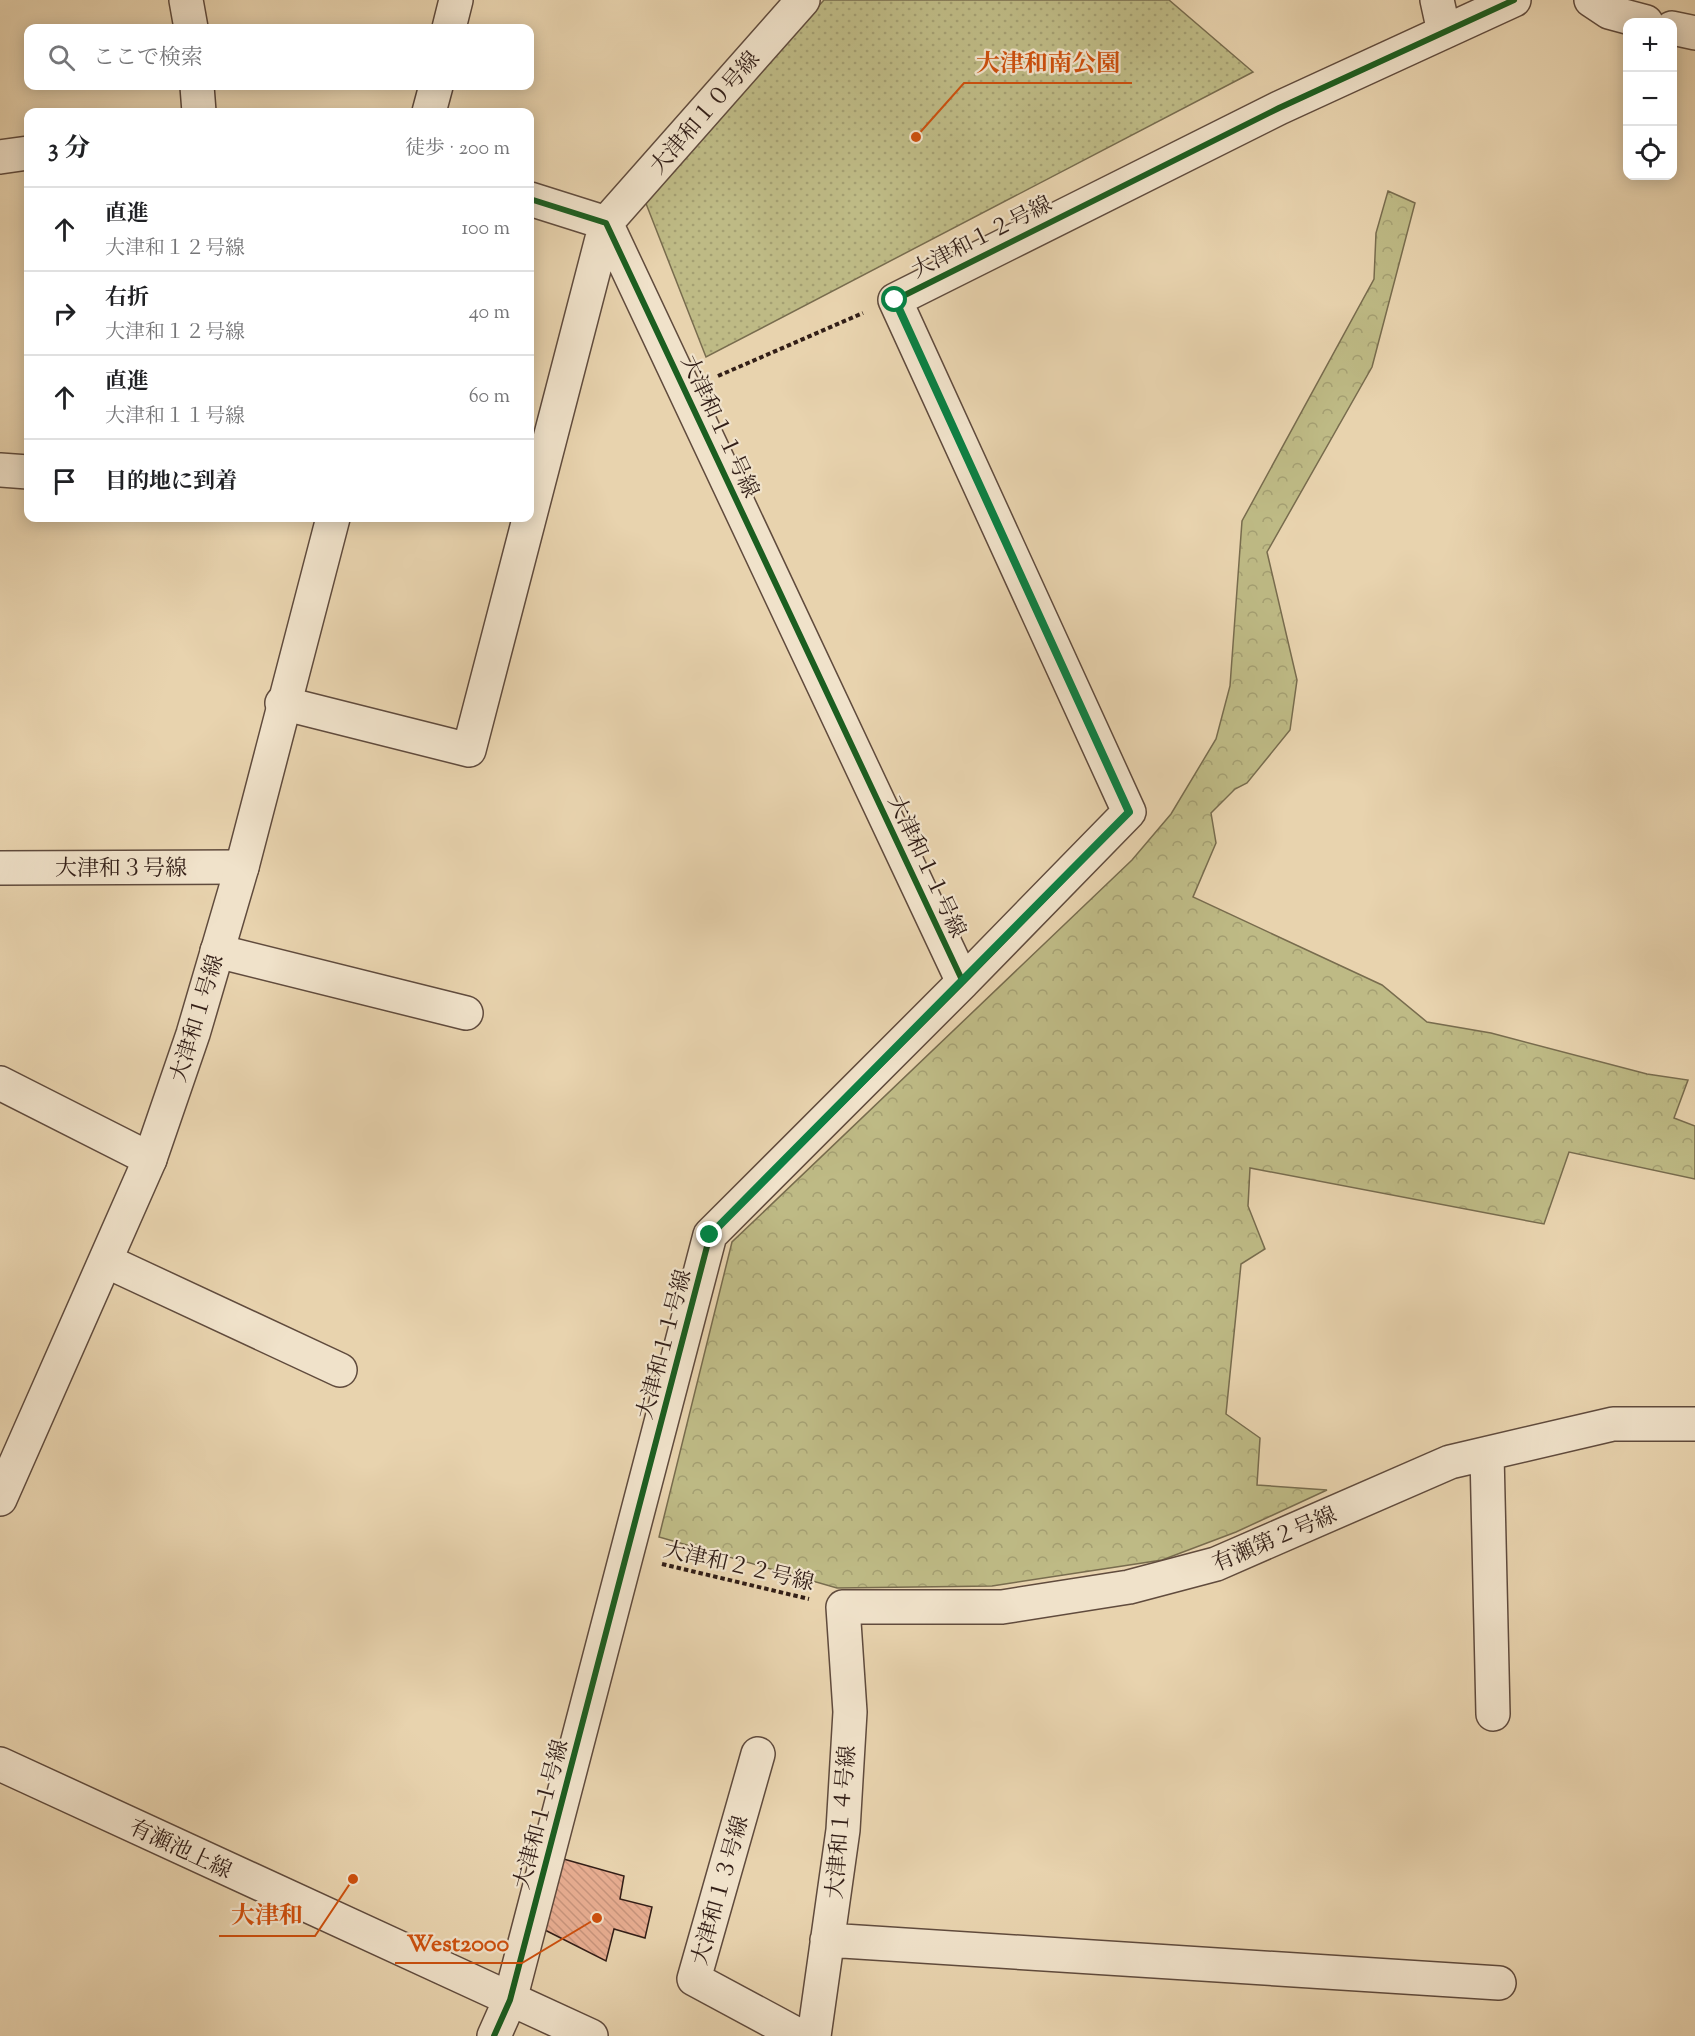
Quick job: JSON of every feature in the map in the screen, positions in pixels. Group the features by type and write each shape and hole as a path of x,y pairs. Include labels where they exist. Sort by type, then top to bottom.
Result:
{"street":[{"path":"186,0 190,24"},
{"path":"450,24 456,0"},
{"name":"大津和１０号線","path":"606,223 803,0"},
{"path":"1437,0 1444,32"},
{"name":"大津和１２号線","path":"963,982 1129,812 895,300 1279,108 1514,0"},
{"path":"1600,6 1634,18"},
{"path":"1677,29 1695,33"},
{"path":"197,90 199,108"},
{"path":"430,108 435,90"},
{"path":"0,157 24,154"},
{"path":"534,200 606,223 534,500"},
{"name":"大津和１１号線","path":"494,2036 510,2000 710,1235 963,982 606,223"},
{"path":"0,470 24,472"},
{"name":"大津和１号線","path":"0,1499 150,1158 193,1034 242,867 282,703 332,522"},
{"path":"282,703 469,750 528,522"},
{"name":"大津和３号線","path":"0,868 242,867"},
{"path":"217,951 466,1013"},
{"path":"0,1083 150,1158"},
{"path":"106,1261 340,1370"},
{"name":"有瀬第２号線","path":"843,1607 1002,1607 1129,1587 1216,1564 1450,1462 1612,1424 1695,1424"},
{"path":"1487,1454 1493,1714"},
{"name":"大津和１４号線","path":"814,2036 843,1830 850,1712 843,1607"},
{"name":"大津和１３号線","path":"758,1754 694,1979 800,2036"},
{"name":"有瀬池上線","path":"0,1764 591,2036"},
{"path":"827,1941 1499,1983"}],"path":[{"path":"685,391 895,300"}],"green space":[{"path":"824,0 1169,0 1253,72 706,357 645,201"},
{"path":"1388,191 1415,203 1372,367 1267,552 1297,680 1290,730 1247,783 1235,789 1211,813 1216,843 1193,897 1382,985 1427,1022 1491,1033 1647,1074 1688,1080 1674,1118 1695,1126 1695,1179 1569,1152 1544,1224 1250,1168 1248,1206 1265,1249 1241,1264 1226,1414 1260,1438 1257,1485 1327,1490 1236,1532 1162,1560 992,1586 837,1588 659,1537 732,1242 1132,860 1171,814 1216,739 1230,686 1242,521 1374,279 1376,233"}],"building":[{"path":"560,1858 624,1876 620,1899 652,1907 645,1938 614,1929 606,1961 541,1928"}],"cycle path":[{"path":"963,982 1129,812 895,300 1279,108 1514,0"},
{"path":"494,2036 510,2000 710,1235 963,982 606,223 534,200"}],"place":[{"name":"大津和南公園","path":"916,137"},
{"name":"大津和","path":"353,1879"},
{"name":"West2000","path":"597,1918"}],"route":[{"path":"710,1235 1129,812 895,300"}]}
